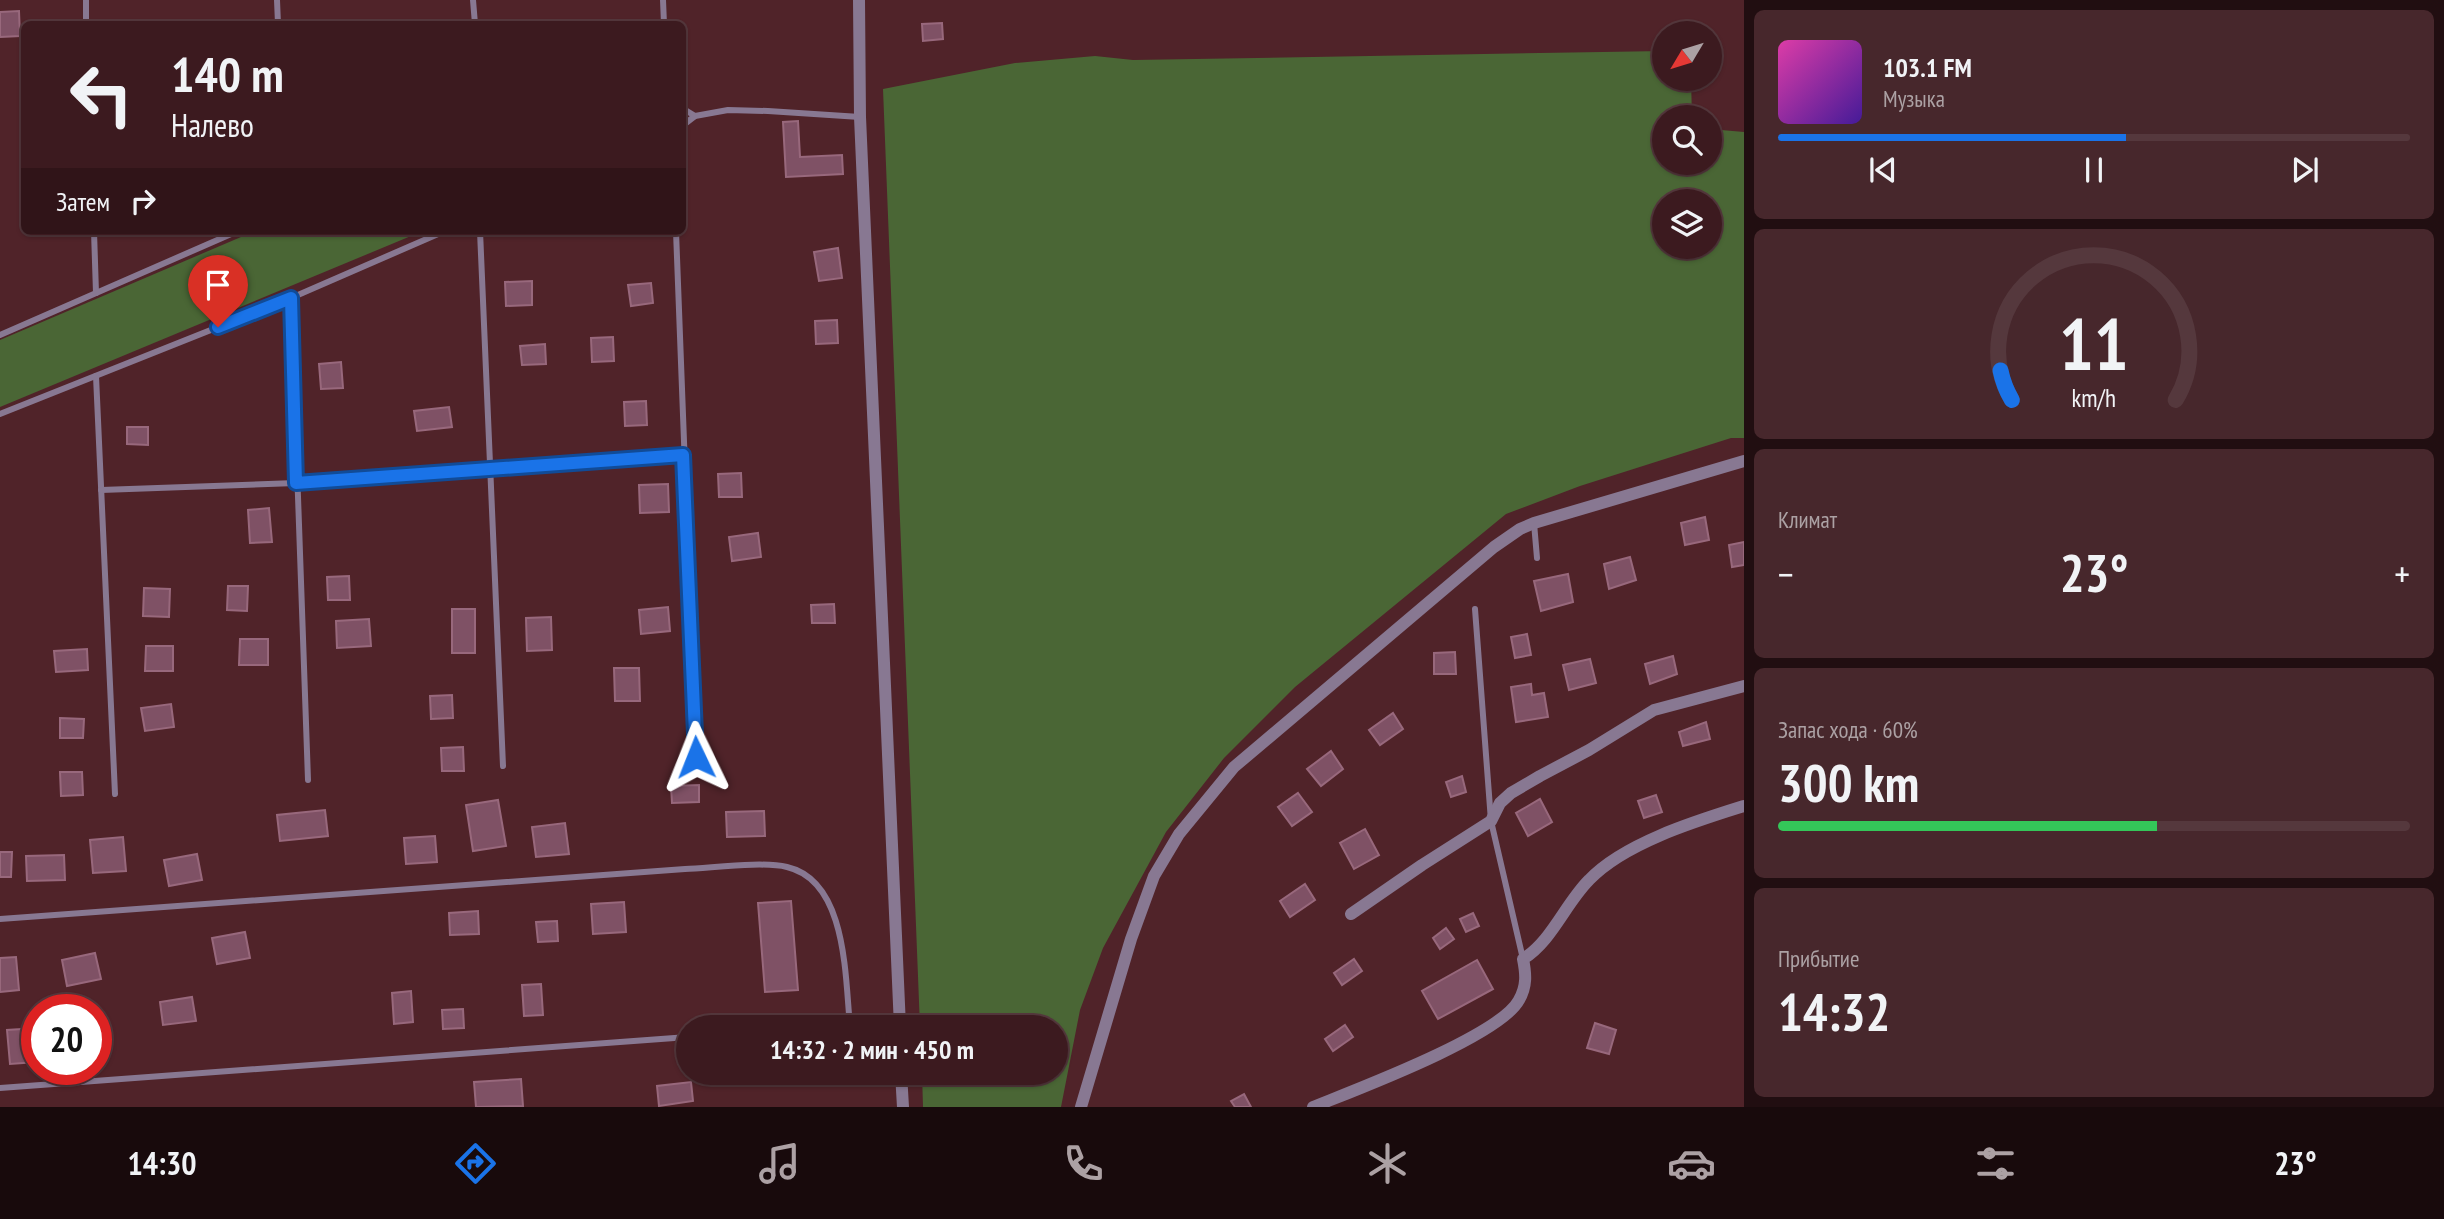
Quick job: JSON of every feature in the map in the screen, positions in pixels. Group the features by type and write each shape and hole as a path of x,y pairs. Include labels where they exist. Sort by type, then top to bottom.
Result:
{"street":[{"path":"859,0 860,117 900,1015"},
{"path":"1081,1107 1131,939 1154,876 1179,834 1234,767 1494,547 1520,529 1744,461"},
{"path":"1352,914 1491,821 1500,803 1511,793 1654,710 1744,686"},
{"path":"1313,1107 1400,1071 1499,1022 1519,1002 1527,980 1523,958 1532,953 1546,937 1574,896 1591,877 1613,859 1686,826 1744,806"},
{"path":"902,1085 903,1107"}],"lane":[{"path":"86,0 86,21"},
{"path":"277,0 278,21"},
{"path":"473,0 475,21"},
{"path":"663,0 664,21"},
{"path":"686,110 695,116"},
{"path":"686,123 695,116 728,110 860,117"},
{"path":"94,235 96,293"},
{"path":"0,335 229,235"},
{"path":"0,414 291,298 436,235"},
{"path":"480,235 503,766"},
{"path":"676,235 696,757"},
{"path":"291,298 308,780"},
{"path":"96,376 115,794"},
{"path":"101,490 296,483 683,455"},
{"path":"1534,523 1537,558"},
{"path":"1475,610 1491,821 1523,958"},
{"path":"0,919 685,869 785,867 810,877 827,900 836,919 849,1015"},
{"path":"0,1088 676,1039"}],"green space":[{"path":"1652,51 1652,91 1691,91 1692,105 1652,105 1652,175 1722,175 1722,130 1744,132 1744,438 1731,438 1580,486 1506,514 1295,687 1224,758 1166,832 1103,948 1080,1010 1068,1071 1068,1015 920,1015 883,89 1015,63 1095,56 1133,60"},
{"path":"246,235 413,235 0,407 0,340"},
{"path":"922,1085 1065,1085 1061,1107 923,1107"}],"building":[{"path":"19,11 20,36 0,37 0,12"},
{"path":"942,23 943,39 923,41 922,24"},
{"path":"798,121 800,157 842,155 843,174 786,177 783,122"},
{"path":"838,248 842,278 819,281 814,252"},
{"path":"532,281 532,305 506,306 505,282"},
{"path":"651,283 653,303 631,306 628,285"},
{"path":"837,320 838,343 816,344 815,321"},
{"path":"613,337 614,361 592,362 591,338"},
{"path":"545,344 546,364 522,365 520,346"},
{"path":"341,362 343,388 321,389 319,364"},
{"path":"646,401 647,425 625,426 624,402"},
{"path":"449,407 452,427 417,431 414,411"},
{"path":"127,427 148,427 148,445 127,444"},
{"path":"741,473 742,497 719,497 718,474"},
{"path":"668,484 669,512 640,513 639,485"},
{"path":"269,508 272,542 250,543 248,510"},
{"path":"1705,517 1709,540 1685,545 1681,523"},
{"path":"758,533 761,557 732,561 729,537"},
{"path":"1744,542 1744,565 1732,567 1729,545"},
{"path":"1630,557 1636,580 1609,589 1604,564"},
{"path":"1568,574 1573,602 1541,611 1534,581"},
{"path":"349,576 350,600 328,600 327,577"},
{"path":"228,586 248,586 247,611 227,610"},
{"path":"144,588 170,589 169,617 143,616"},
{"path":"834,604 835,623 812,623 811,605"},
{"path":"668,607 670,631 641,634 639,610"},
{"path":"452,609 475,609 475,653 452,653"},
{"path":"551,617 552,650 527,651 526,618"},
{"path":"369,619 371,646 337,648 336,621"},
{"path":"1527,634 1531,655 1515,658 1511,637"},
{"path":"240,639 268,639 268,665 239,665"},
{"path":"146,646 173,646 173,671 145,671"},
{"path":"87,649 88,670 56,672 54,651"},
{"path":"1455,652 1456,674 1434,674 1434,653"},
{"path":"1673,656 1677,674 1650,684 1645,664"},
{"path":"1590,659 1596,683 1569,690 1563,665"},
{"path":"614,668 639,668 640,701 615,701"},
{"path":"1531,684 1532,695 1544,693 1548,717 1516,722 1511,687"},
{"path":"452,695 453,718 431,719 430,696"},
{"path":"171,704 174,727 145,731 141,708"},
{"path":"1393,713 1403,729 1380,745 1369,730"},
{"path":"60,718 84,719 83,738 60,738"},
{"path":"1706,722 1710,739 1683,746 1679,732"},
{"path":"463,747 464,771 442,771 441,748"},
{"path":"1331,751 1343,769 1321,786 1307,769"},
{"path":"60,772 82,772 83,795 61,796"},
{"path":"1462,776 1466,792 1451,797 1446,782"},
{"path":"699,785 699,802 672,803 671,786"},
{"path":"1298,793 1312,812 1292,826 1278,807"},
{"path":"1656,795 1662,812 1644,818 1638,801"},
{"path":"1540,799 1552,822 1528,836 1516,813"},
{"path":"498,800 506,846 473,851 466,805"},
{"path":"325,810 328,836 280,841 277,815"},
{"path":"764,811 765,836 727,837 726,812"},
{"path":"565,823 569,854 536,857 532,827"},
{"path":"1365,829 1379,855 1354,869 1340,843"},
{"path":"435,836 437,862 406,864 404,838"},
{"path":"123,837 126,871 93,873 90,840"},
{"path":"0,852 12,852 11,877 0,877"},
{"path":"197,854 202,880 169,886 164,860"},
{"path":"64,855 65,880 27,881 26,856"},
{"path":"1305,884 1315,900 1290,917 1280,901"},
{"path":"791,901 798,990 765,992 758,903"},
{"path":"624,902 626,932 593,934 591,904"},
{"path":"478,911 479,934 450,935 449,913"},
{"path":"1473,913 1479,926 1466,932 1460,919"},
{"path":"557,921 558,941 538,942 536,922"},
{"path":"1446,928 1454,939 1440,949 1433,938"},
{"path":"245,932 250,958 217,964 212,938"},
{"path":"95,953 101,979 67,986 62,960"},
{"path":"16,957 19,990 0,992 0,958"},
{"path":"1354,959 1362,971 1342,985 1334,973"},
{"path":"1477,960 1493,989 1438,1019 1422,991"},
{"path":"541,984 543,1015 524,1016 522,985"},
{"path":"411,991 413,1022 394,1024 392,993"},
{"path":"192,997 196,1021 163,1025 160,1002"},
{"path":"463,1009 464,1028 443,1029 442,1010"},
{"path":"1595,1023 1616,1030 1609,1054 1587,1048"},
{"path":"1345,1025 1353,1037 1333,1051 1325,1039"},
{"path":"21,1029 21,1063 10,1064 7,1030"},
{"path":"521,1079 523,1106 476,1107 474,1082"},
{"path":"691,1085 693,1101 659,1106 657,1086"},
{"path":"1244,1094 1251,1107 1235,1107 1231,1101"}],"route":[{"path":"218,327 291,298 296,483 683,455 696,757"}]}
